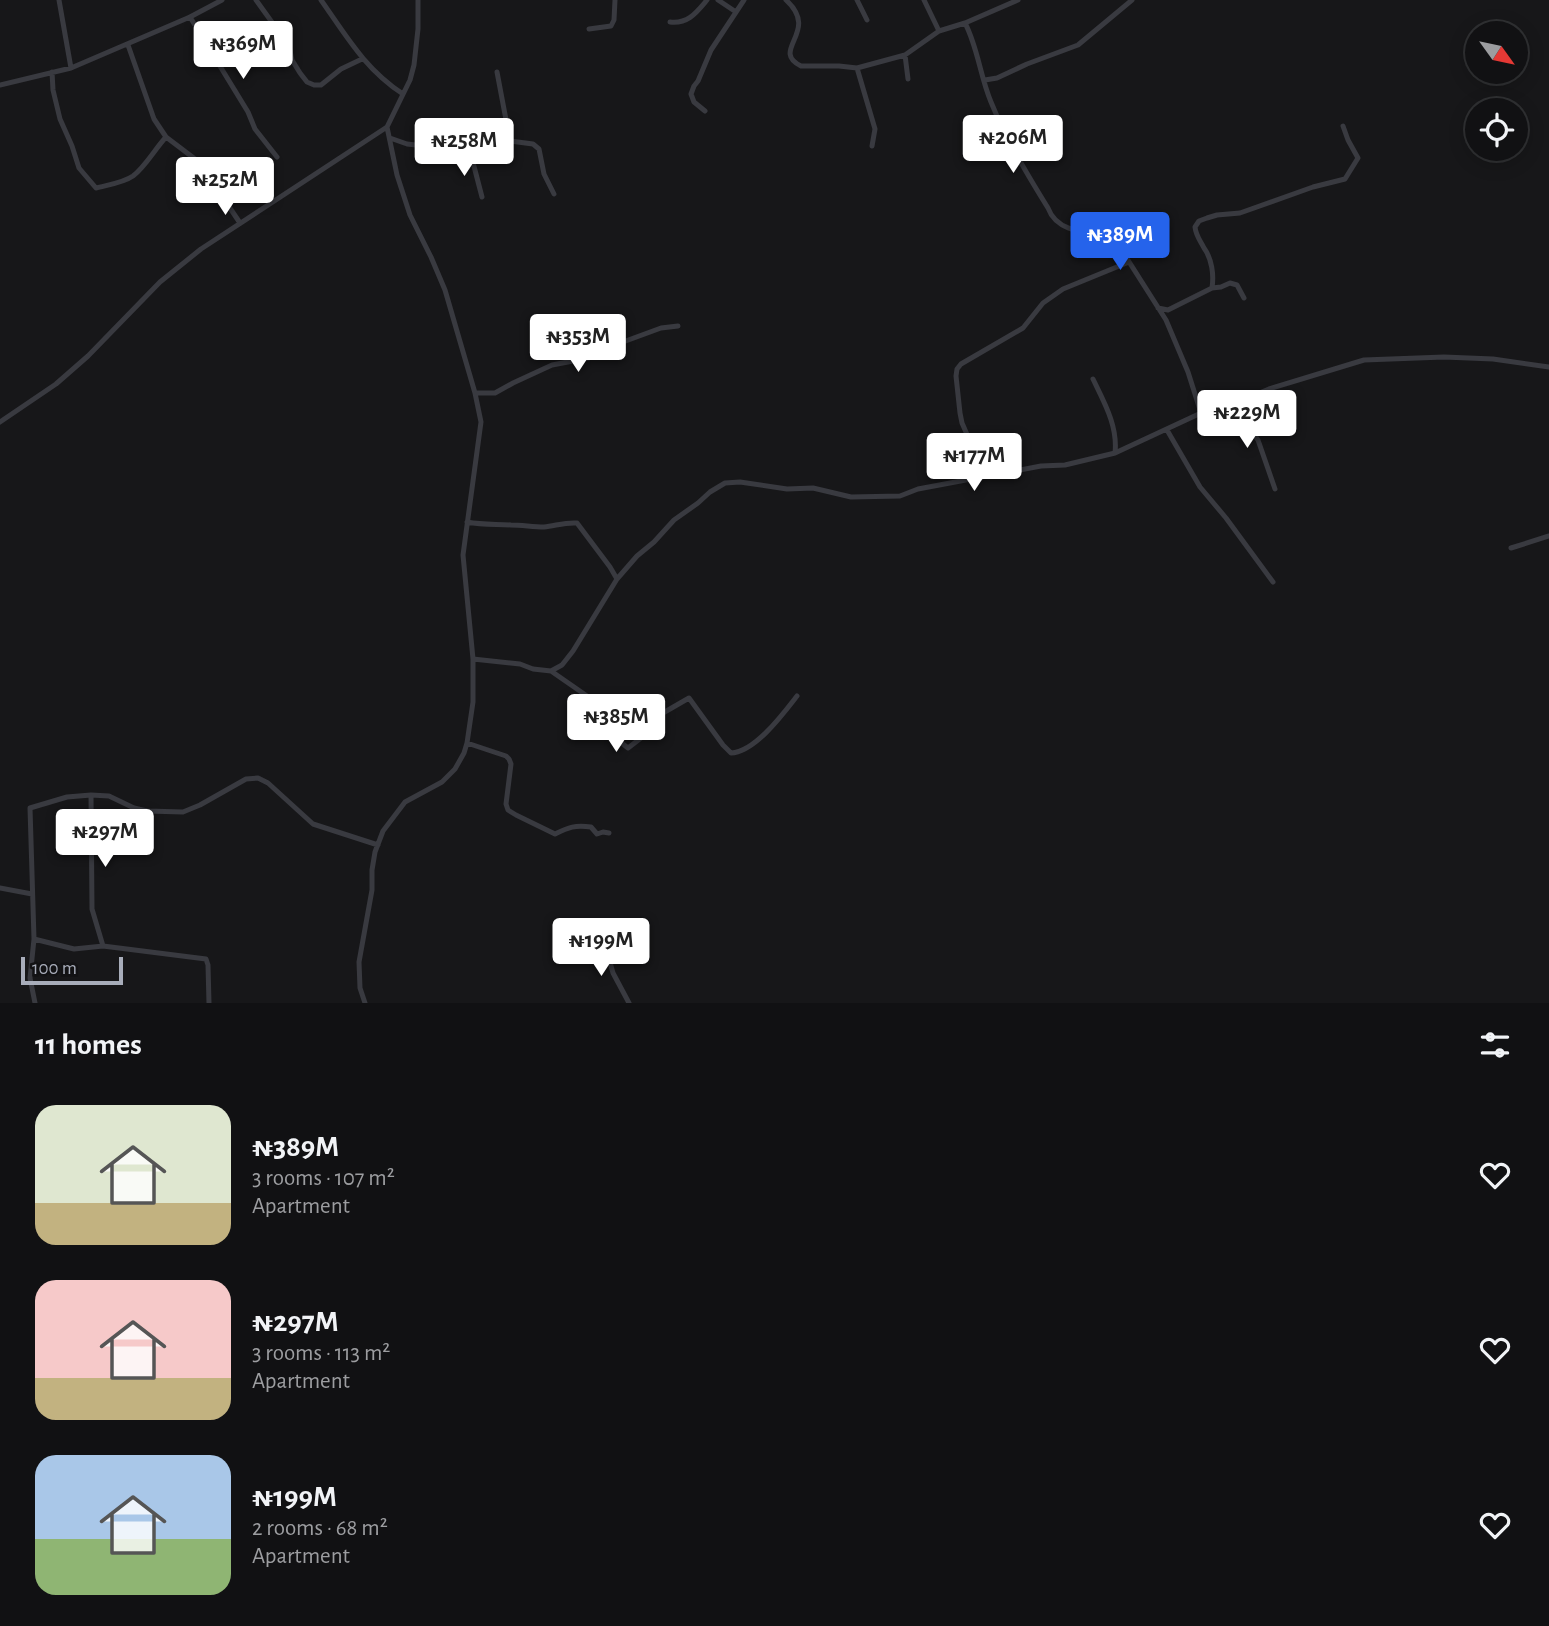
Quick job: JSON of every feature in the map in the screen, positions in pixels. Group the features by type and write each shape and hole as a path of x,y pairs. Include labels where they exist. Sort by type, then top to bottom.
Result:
{"street":[{"path":"59,0 71,68"},
{"path":"0,85 71,68 190,17 222,0"},
{"path":"256,0 289,46 292,60 307,82 321,85 341,69 362,59"},
{"path":"321,0 362,59 403,94"},
{"path":"0,422 56,384 160,282 201,249 387,127 410,80 418,29 418,0"},
{"path":"589,29 611,26 615,0"},
{"path":"670,22 687,21 707,0"},
{"path":"718,0 736,12"},
{"path":"705,111 694,102 691,94 711,50 744,0"},
{"path":"786,0 800,22 789,52 790,58 801,66 858,68 905,55 939,31 1018,0"},
{"path":"857,0 867,19"},
{"path":"924,0 939,31"},
{"path":"985,80 997,78 1078,45 1132,0"},
{"path":"190,17 248,112 255,129 276,157"},
{"path":"965,23 973,37 989,99 1018,158 1052,217 1062,226 1083,233 1109,235 1119,246 1166,320 1188,372 1201,413"},
{"path":"128,44 154,119 166,137 199,162 240,223"},
{"path":"905,55 908,79"},
{"path":"858,68 875,130 872,146"},
{"path":"52,72 60,118 79,168 96,188 131,177 166,137"},
{"path":"497,72 510,141"},
{"path":"1212,288 1214,278 1210,263 1196,235 1195,227 1199,221 1217,215 1240,213 1324,183 1345,179 1358,158 1343,126"},
{"path":"365,1003 360,988 359,962 372,890 372,870 383,831 405,803 442,782 455,769 467,743 473,702 473,659 463,555 481,422 445,290 410,215 397,175 387,127"},
{"path":"390,138 407,144 470,151 510,141 533,144 539,149 544,174 554,194"},
{"path":"470,151 482,197"},
{"path":"981,478 962,423 957,369 961,364 1023,328 1043,303 1063,289 1129,262"},
{"path":"1158,308 1168,310 1212,288 1230,283 1237,285 1244,298"},
{"path":"1166,320 1168,310"},
{"path":"475,393 495,393 552,365 589,358 612,346 661,328 678,326"},
{"path":"551,671 562,666 617,579 637,556 674,520 725,483 740,482 787,489 813,488 851,497 900,496 918,489 1041,466 1065,465 1115,453 1201,413 1364,360 1444,357 1493,359 1549,367"},
{"path":"1093,379 1114,430 1115,453"},
{"path":"1231,405 1258,440 1275,489"},
{"path":"1167,430 1200,487 1273,582"},
{"path":"467,522 484,526 507,524 539,527 577,523 617,579"},
{"path":"1511,548 1549,536"},
{"path":"473,659 520,664 551,671 587,696 597,707 614,737 628,748 654,728 656,717 689,698 723,745 731,753 737,753 760,738 797,696"},
{"path":"467,743 509,759 511,764 506,804 508,810 555,834 570,826 590,827 597,834 609,833"},
{"path":"35,1003 30,978 34,939 30,808 67,797 91,795 109,796 147,811 183,812 246,779 258,778 268,783 313,824 378,845"},
{"path":"91,795 92,909 103,946"},
{"path":"0,888 32,894"},
{"path":"34,939 74,949 103,946 206,959 209,1003"},
{"path":"604,942 613,974 629,1003"}]}
